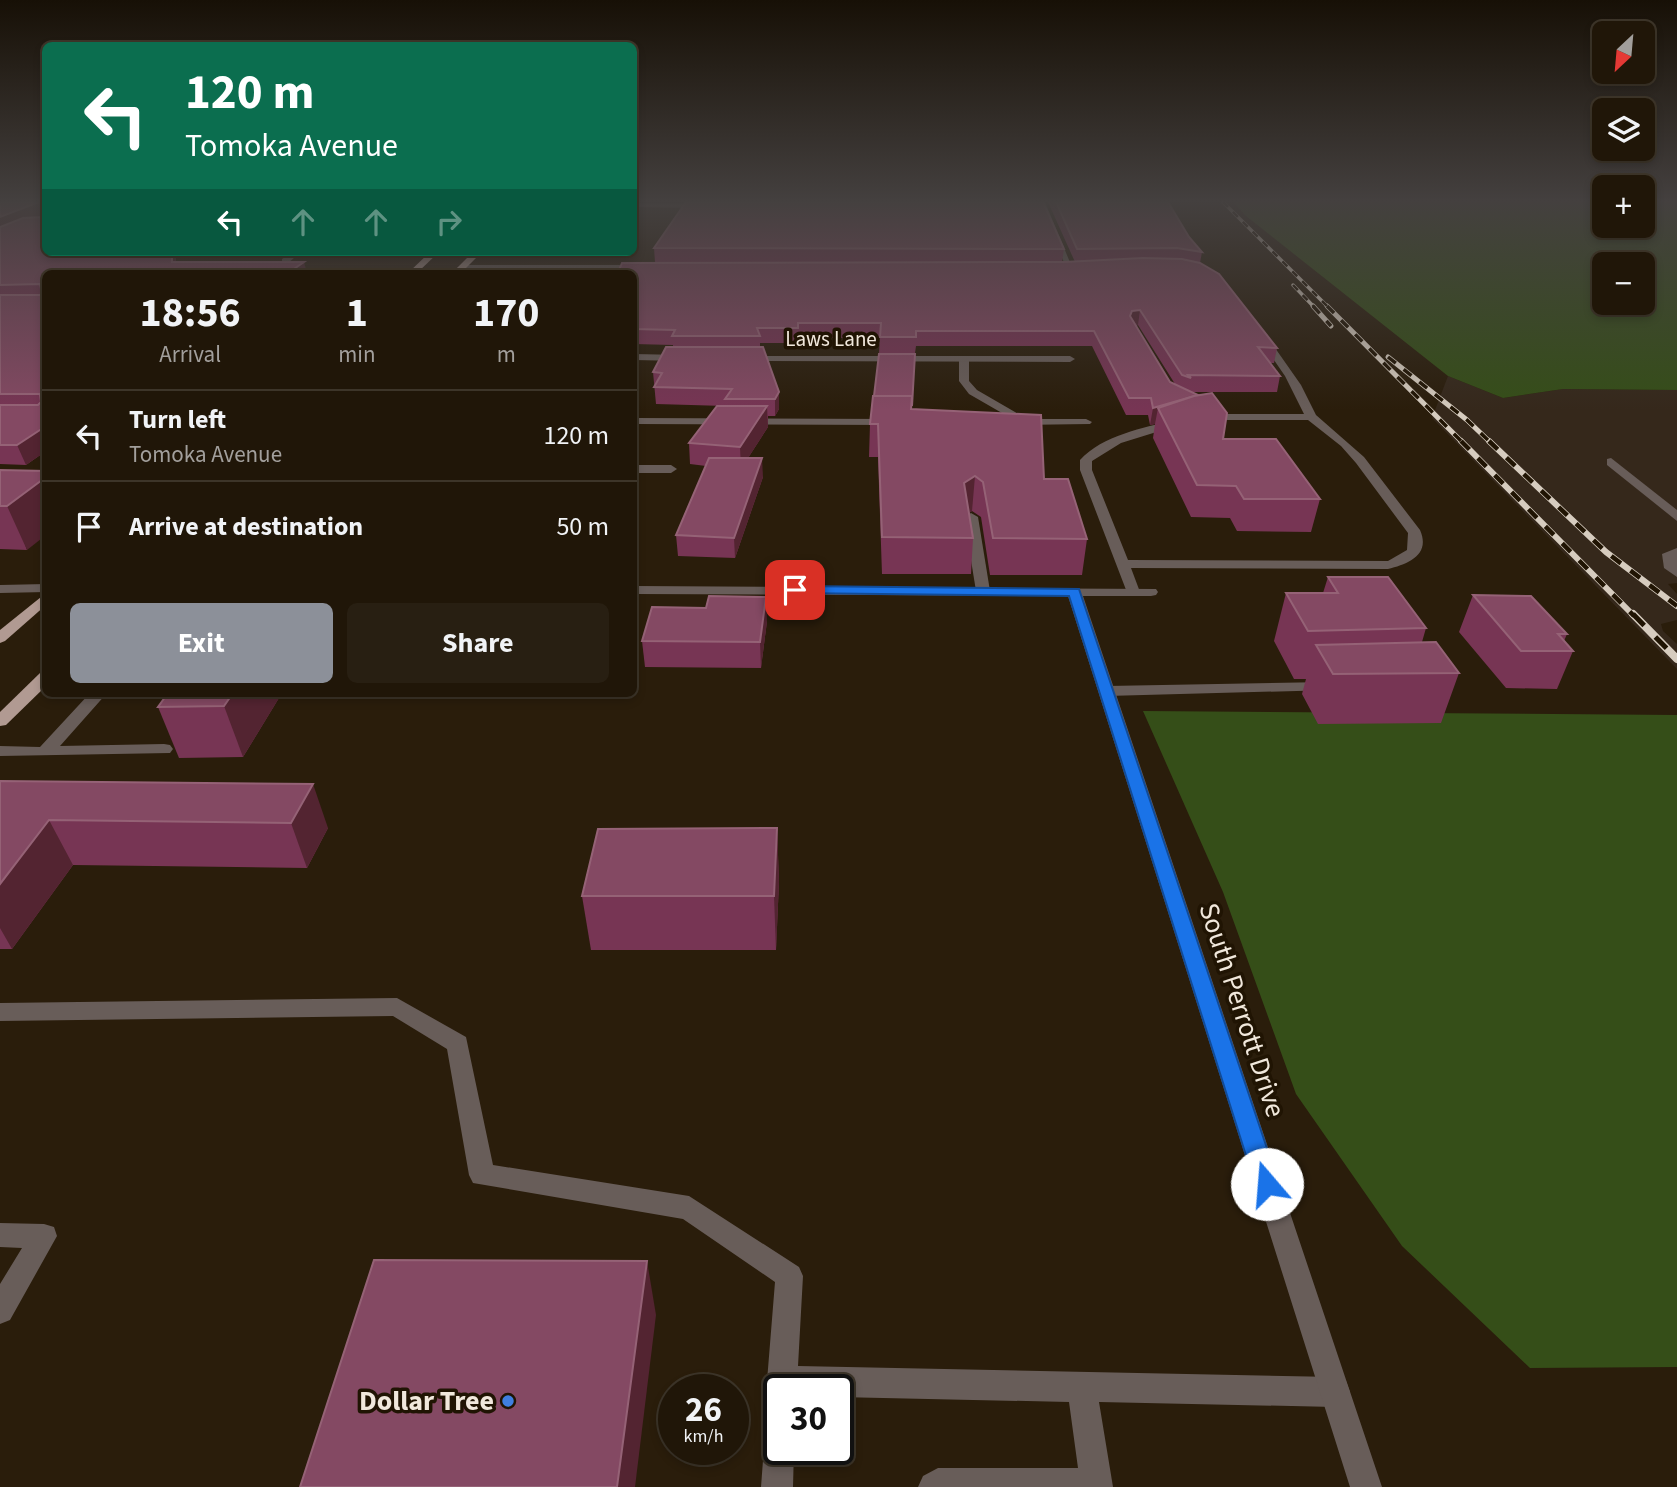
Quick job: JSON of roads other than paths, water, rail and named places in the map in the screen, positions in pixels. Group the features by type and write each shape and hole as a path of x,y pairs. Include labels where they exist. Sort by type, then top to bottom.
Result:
{"main road":[{"path":"0,638 42,601"},
{"path":"0,721 42,680"}],"street":[{"path":"1122,564 1378,565 1404,562 1416,552 1418,542 1415,533 1360,460 1345,444 1311,417 1290,373 1257,330"},
{"path":"637,357 688,358"},
{"name":"Laws Lane","path":"730,358 1070,359"},
{"path":"964,359 964,381 973,392 1025,422"},
{"path":"1198,406 1222,416"},
{"path":"1133,592 1086,470 1086,460 1095,451 1117,441 1205,416 1311,417"},
{"path":"637,421 899,422"},
{"path":"997,422 1086,422"},
{"path":"1611,463 1677,517"},
{"path":"637,469 671,470"},
{"path":"971,517 983,591"},
{"path":"1677,552 1669,554 1671,568 1677,573"},
{"path":"0,589 42,588"},
{"path":"637,590 1152,592"},
{"name":"South Perrott Drive","path":"1074,592 1366,1487"},
{"path":"1107,691 1340,687"},
{"path":"46,752 95,697"},
{"path":"0,751 164,749"},
{"path":"0,1012 397,1007 458,1045 482,1175 689,1208 789,1276 783,1374"},
{"path":"0,1235 44,1236 0,1310"},
{"path":"854,1385 1335,1392"},
{"path":"934,1487 938,1484 1097,1486 1082,1387"},
{"path":"776,1487 778,1465"}],"railway":[{"path":"1292,271 1327,306"},
{"path":"1293,285 1315,308"},
{"path":"1313,306 1331,326"},
{"path":"1327,306 1463,443"},
{"path":"1388,357 1467,420 1491,443"},
{"path":"1461,441 1634,616"},
{"path":"1489,441 1606,552 1677,606"},
{"path":"1633,614 1677,659"}],"place":[{"name":"Dollar Tree","path":"508,1401"}]}
